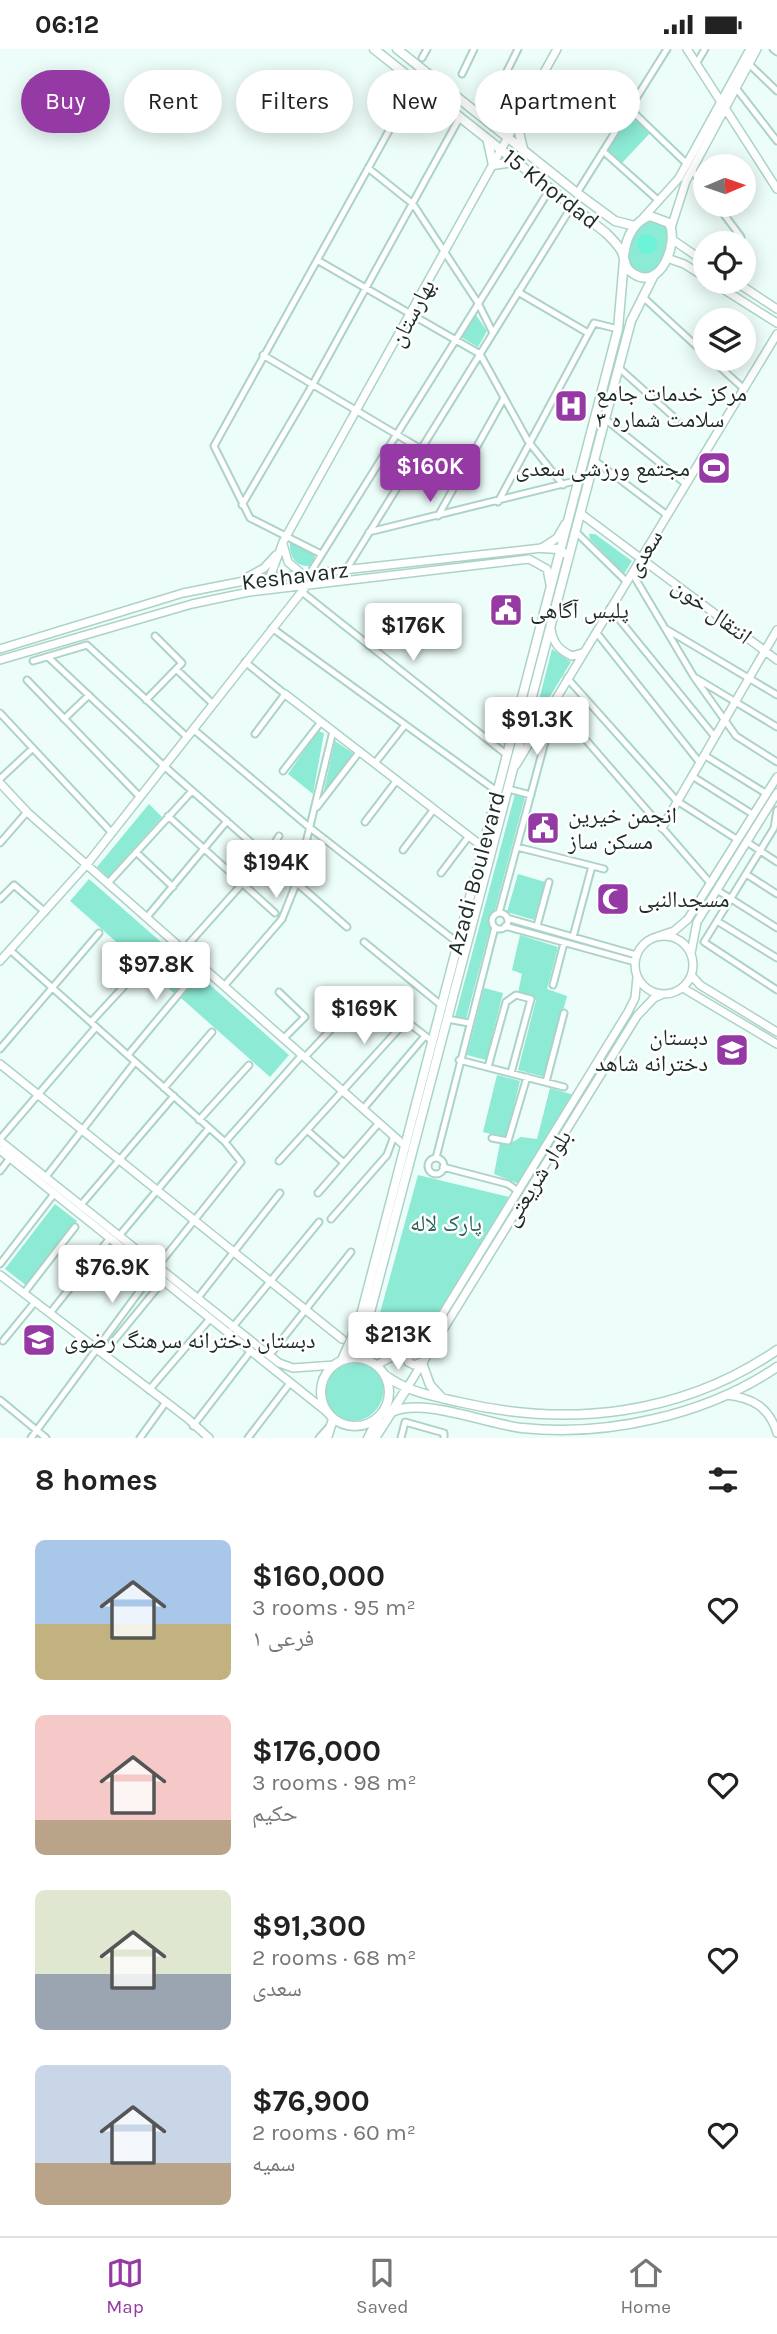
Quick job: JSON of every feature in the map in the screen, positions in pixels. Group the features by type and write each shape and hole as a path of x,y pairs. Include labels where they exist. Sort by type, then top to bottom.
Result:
{"main road":[{"name":"15 Khordad","path":"374,49 401,70"},
{"name":"15 Khordad","path":"397,49 475,111"},
{"name":"بهارستان","path":"545,70 557,49"},
{"path":"687,49 777,189"},
{"path":"654,275 667,258 673,240 671,228 690,167 750,49"},
{"path":"723,105 736,88 757,49"},
{"name":"15 Khordad","path":"461,118 606,233 636,276 654,275"},
{"name":"15 Khordad","path":"503,133 615,221 635,226"},
{"name":"بهارستان","path":"271,577 285,539 359,411 510,133"},
{"path":"519,133 523,149"},
{"path":"484,136 491,147 493,165 516,162"},
{"path":"643,218 690,167"},
{"path":"679,178 670,198 675,200 683,190"},
{"path":"643,218 657,216 671,228"},
{"name":"15 Khordad","path":"624,258 628,238 643,218"},
{"path":"606,233 613,231 615,221"},
{"path":"673,240 693,253"},
{"path":"684,264 684,256 690,251"},
{"name":"Azadi Boulevard","path":"372,1362 368,1320 447,1019 483,846 618,324 624,258"},
{"path":"667,258 693,270"},
{"name":"Azadi Boulevard","path":"338,1362 360,1319 429,1038 508,789 631,321 654,275"},
{"path":"731,294 777,323"},
{"path":"754,294 777,309"},
{"path":"618,324 628,304 633,310 631,321"},
{"name":"سعدی","path":"512,772 777,334"},
{"path":"542,548 557,538 573,504"},
{"name":"انتقال خون","path":"580,513 777,660"},
{"path":"285,539 288,562 306,574"},
{"path":"238,582 264,568 285,539"},
{"path":"542,548 561,550 565,557 562,580"},
{"name":"Keshavarz","path":"0,660 192,604 249,592 431,570 542,548"},
{"name":"Keshavarz","path":"0,649 183,593 271,577 430,560 515,555 541,563 549,575 550,595"},
{"path":"430,560 431,570"},
{"path":"192,604 253,586 271,577 284,583 352,579"},
{"path":"0,961 88,863 308,585"},
{"path":"88,623 91,632"},
{"path":"551,625 553,641 562,650 572,656 583,652"},
{"path":"662,828 777,630"},
{"path":"285,694 483,846"},
{"path":"742,841 754,814 777,777"},
{"path":"0,782 27,812 88,863 404,1145"},
{"path":"777,793 742,841 714,887 696,922 691,953 692,976 700,985 777,1032"},
{"path":"692,976 683,988 661,995 647,990 637,977 635,959 645,943 674,932 714,887"},
{"path":"688,919 691,925 696,922"},
{"path":"659,936 681,941 691,953"},
{"name":"بلوار شریعتی","path":"372,1362 406,1349 442,1315 628,1012 635,998 637,977"},
{"path":"683,988 777,1044"},
{"name":"بلوار شریعتی","path":"375,1438 638,1016 654,998 661,995"},
{"path":"0,1064 342,1339"},
{"path":"0,1140 110,1238 165,1278 209,1320 290,1383 330,1419 359,1426 382,1414"},
{"path":"0,1150 54,1193 80,1206 120,1236 155,1270"},
{"path":"0,1275 209,1438"},
{"path":"165,1278 197,1299 269,1356 293,1368 338,1362 372,1362 385,1375 407,1388 442,1398 538,1416 604,1414 660,1404 715,1385 777,1350"},
{"path":"368,1320 370,1337 380,1350 406,1349 408,1362 414,1365 423,1362 429,1385 442,1398"},
{"path":"327,1438 330,1419 321,1387 338,1362"},
{"path":"392,1412 421,1407 472,1419 539,1428 576,1429 645,1420 726,1394 777,1367"},
{"path":"368,1438 382,1414 389,1391 385,1375"},
{"path":"726,1394 744,1397 760,1404 768,1413 777,1433"},
{"path":"538,1416 539,1428"}],"street":[{"path":"422,58 427,49"},
{"path":"462,74 474,49"},
{"path":"507,70 517,49"},
{"path":"640,93 667,49"},
{"path":"696,64 705,49"},
{"path":"749,64 777,91"},
{"path":"736,88 777,141"},
{"path":"640,119 693,171"},
{"path":"321,554 285,539 250,518 214,446 388,133"},
{"path":"242,505 313,384 451,133"},
{"path":"577,193 615,133"},
{"path":"603,151 659,201"},
{"path":"368,168 413,204 478,303 493,333"},
{"path":"306,574 397,434 550,188"},
{"path":"346,570 572,206"},
{"path":"317,260 480,354 528,441 563,485"},
{"path":"518,292 588,333"},
{"path":"642,295 693,343"},
{"path":"498,502 528,441 594,323 618,324"},
{"path":"263,355 421,449"},
{"path":"618,367 676,419"},
{"path":"724,371 744,389"},
{"path":"438,516 504,398"},
{"path":"604,419 686,484"},
{"path":"594,460 667,515"},
{"path":"369,532 579,480"},
{"path":"575,531 626,581"},
{"path":"632,573 694,677 724,721 736,736 777,762"},
{"path":"302,592 507,755"},
{"path":"610,608 715,737"},
{"path":"663,627 777,695"},
{"path":"272,628 498,792"},
{"path":"596,632 700,762"},
{"path":"146,700 182,663 155,636"},
{"path":"33,661 87,645 187,737"},
{"path":"48,657 164,766 347,927"},
{"path":"245,662 285,694 255,734"},
{"path":"176,669 213,703"},
{"path":"694,677 777,727"},
{"path":"568,678 677,801 777,862"},
{"path":"27,680 139,797"},
{"path":"64,719 89,695"},
{"path":"552,702 714,887 777,927"},
{"path":"0,713 112,833"},
{"path":"283,771 321,722"},
{"path":"443,1167 439,1173 430,1171 428,1163 436,1158 495,927 492,919 499,913 546,738 537,728 525,723"},
{"path":"375,763 405,725"},
{"path":"193,729 309,827 458,943"},
{"path":"225,985 282,919 296,884 333,731"},
{"path":"0,782 33,748"},
{"path":"315,810 360,751"},
{"path":"704,755 767,794"},
{"path":"692,776 754,814"},
{"path":"365,823 397,780"},
{"path":"508,789 531,795"},
{"path":"108,882 192,790"},
{"path":"769,806 777,810 774,828 704,942 777,990"},
{"path":"403,850 434,809"},
{"path":"0,843 27,812"},
{"path":"168,816 275,913"},
{"path":"147,917 227,821"},
{"path":"184,949 266,857 279,836"},
{"path":"441,873 469,836"},
{"path":"517,847 604,869"},
{"path":"136,852 173,887"},
{"path":"573,937 592,866"},
{"path":"746,874 777,894"},
{"path":"537,926 549,882"},
{"path":"0,899 14,885 45,912"},
{"path":"499,913 507,918 635,959"},
{"path":"505,926 507,918"},
{"path":"717,921 777,958"},
{"path":"495,927 505,926 635,959"},
{"path":"0,1049 51,986 99,933"},
{"path":"364,942 441,1005"},
{"path":"553,985 564,943"},
{"path":"10,950 225,1142 241,1162 101,1340 98,1350 31,1438"},
{"path":"128,1055 202,965"},
{"path":"0,1140 140,969"},
{"path":"225,1142 367,991 429,1038 363,1109"},
{"path":"279,992 305,1017 284,1038"},
{"path":"488,1067 506,1002 516,995 531,999 511,1073"},
{"path":"546,1082 564,1013"},
{"path":"447,1019 469,1023"},
{"path":"279,1161 406,1021"},
{"path":"164,1088 212,1032"},
{"path":"459,1060 564,1087"},
{"path":"45,1178 135,1062"},
{"path":"200,1120 249,1065"},
{"path":"492,1138 508,1140 527,1077"},
{"path":"80,1206 174,1096"},
{"path":"318,1193 379,1123"},
{"path":"120,1236 209,1128"},
{"path":"307,1130 344,1163"},
{"path":"331,1219 387,1155 394,1136"},
{"path":"0,1171 10,1158"},
{"path":"436,1158 443,1167 508,1184 518,1191"},
{"path":"0,1264 54,1193"},
{"path":"197,1299 280,1193"},
{"path":"232,1328 318,1222"},
{"path":"23,1293 75,1227"},
{"path":"50,1313 110,1238"},
{"path":"269,1356 351,1252"},
{"path":"98,1350 108,1348 165,1278"},
{"path":"3,1341 35,1302"},
{"path":"149,1390 209,1320"},
{"path":"193,1426 250,1352"},
{"path":"248,1438 290,1383"},
{"path":"140,1438 166,1402"},
{"path":"1,1403 46,1438"},
{"path":"319,1438 330,1419"},
{"path":"401,1438 405,1422 445,1433 444,1438"}],"green space":[{"path":"640,122 651,132 621,164 606,151 618,133 640,133"},
{"path":"650,218 666,223 671,243 657,271 642,275 631,269 628,247 638,229"},
{"path":"476,315 487,331 478,347 461,337"},
{"path":"589,534 595,534 632,561 624,574 590,539"},
{"path":"290,541 316,554 310,566 296,562 290,551"},
{"path":"552,649 571,662 533,724"},
{"path":"318,731 324,733 313,794 288,774"},
{"path":"335,741 353,753 325,792 324,790"},
{"path":"515,794 525,797 466,1019 455,1017"},
{"path":"149,804 162,817 108,877 97,867"},
{"path":"518,874 545,882 534,920 507,912"},
{"path":"89,879 193,970 174,993 70,901"},
{"path":"520,935 558,947 547,989 567,996 545,1077 518,1070 536,1000 518,993 522,974 512,970"},
{"path":"200,976 289,1055 270,1077 181,998"},
{"path":"484,988 503,993 486,1060 467,1055"},
{"path":"497,1075 520,1081 506,1138 483,1132"},
{"path":"550,1088 574,1095 519,1184 494,1174 500,1143 509,1144 521,1137 537,1139"},
{"name":"پارک لاله","path":"418,1175 509,1197 472,1263 437,1314 418,1333 399,1345 381,1346 377,1324"},
{"path":"55,1204 77,1221 27,1286 5,1269"},
{"path":"360,1363 374,1370 382,1380 384,1392 373,1413 363,1419 351,1421 338,1416 332,1410 327,1400 326,1387 338,1368"}],"shaded area":[{"path":"647,234 654,237 657,244 654,251 647,254 640,251 637,244 640,237"}],"place":[{"name":"مرکز خدمات جامع سلامت شماره ۳","path":"571,406"},
{"name":"مجتمع ورزشی سعدی","path":"714,468"},
{"name":"پلیس آگاهی","path":"506,610"},
{"name":"انجمن خیرین مسکن ساز","path":"543,828"},
{"name":"مسجدالنبی","path":"613,899"},
{"name":"دبستان دخترانه شاهد","path":"732,1050"},
{"name":"دبستان دخترانه سرهنگ رضوی","path":"39,1340"}]}
